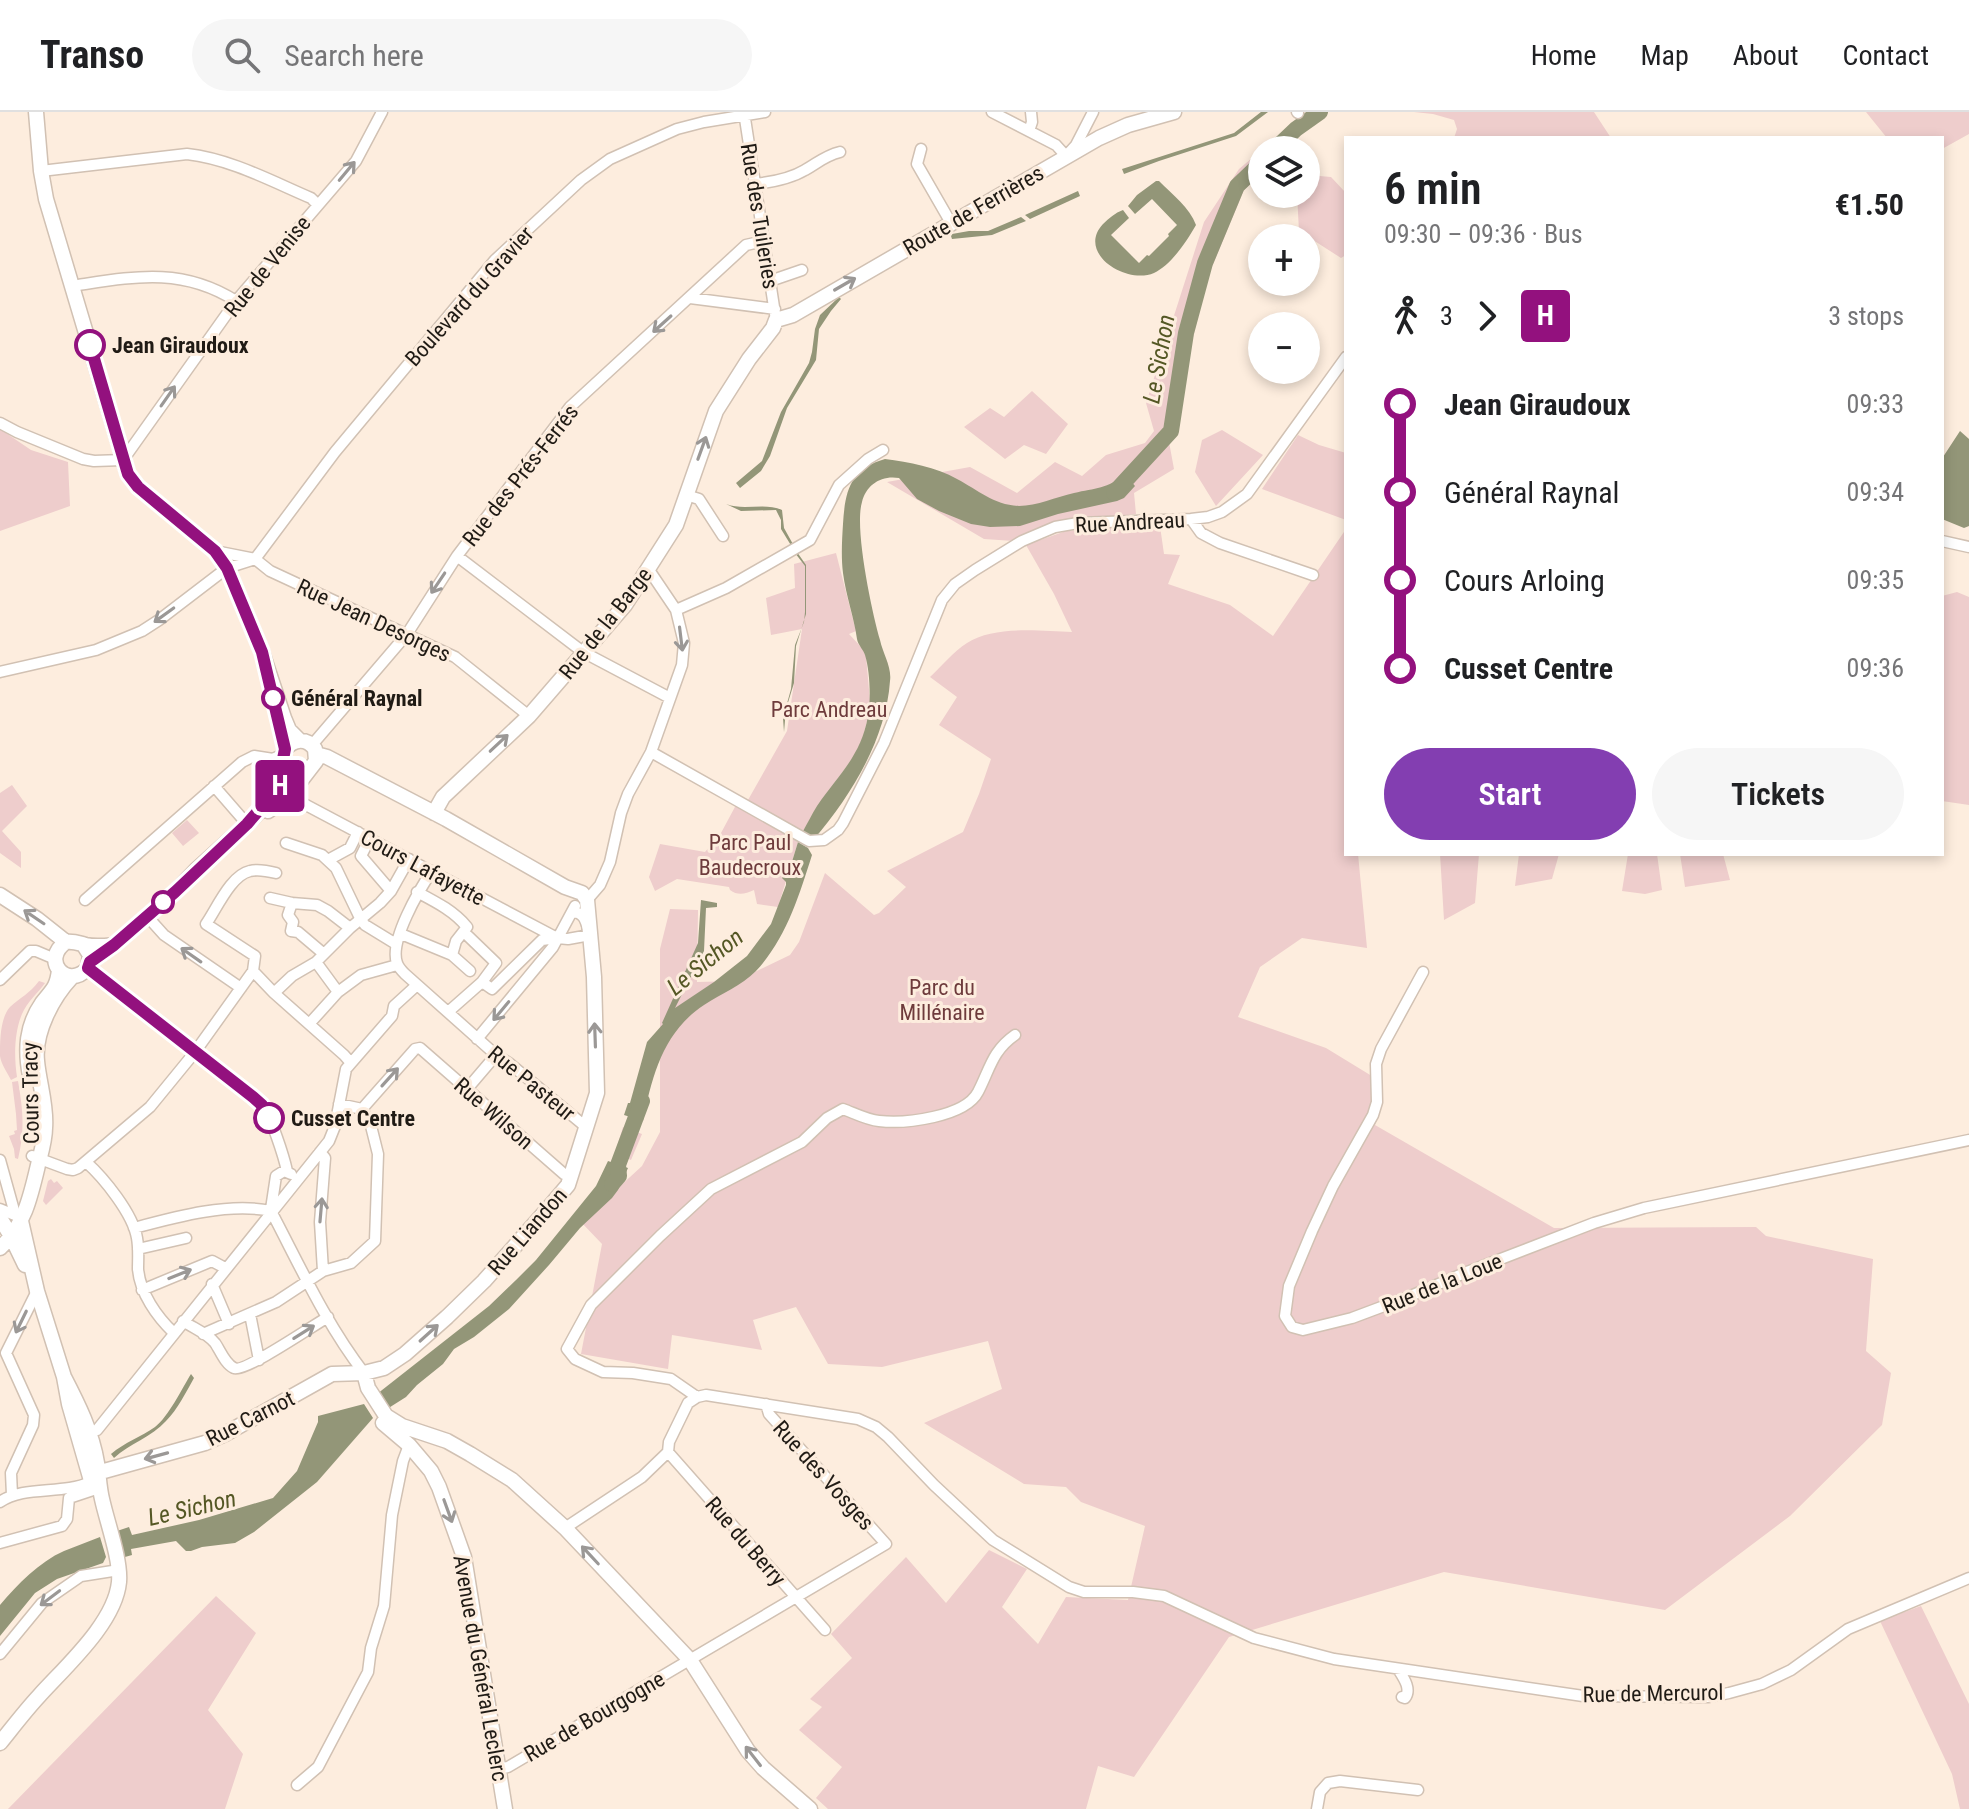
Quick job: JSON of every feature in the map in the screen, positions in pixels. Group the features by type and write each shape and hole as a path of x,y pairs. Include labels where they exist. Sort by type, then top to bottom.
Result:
{"main road":[{"path":"36,112 46,199 128,474 138,487 215,551 227,568 262,652 289,730 309,756"},
{"name":"Route de Ferrières","path":"776,314 793,315 1066,156 1128,125 1174,112"},
{"name":"Rue de la Barge","path":"434,813 443,797 529,716 625,605 649,570 676,525 716,411 773,328 776,314"},
{"path":"270,678 286,760 293,772 309,756"},
{"path":"114,945 66,942 56,952 62,969 84,973 89,965 114,945 146,915 174,884 196,870 247,824 279,787 291,743 309,756 324,763 340,764 434,813 565,887 578,905"},
{"path":"247,824 289,796 309,756"},
{"path":"0,895 66,942"},
{"name":"Rue Liandon","path":"357,1368 384,1368 405,1354 484,1281 568,1185 597,1093 590,935 578,905"},
{"path":"83,944 90,955 89,965"},
{"name":"Cours Tracy","path":"9,1224 28,1204 41,1159 45,1128 36,1056 39,1037 62,987 62,969"},
{"name":"Cours Tracy","path":"41,1159 26,1055 28,1036 32,1021 57,985 62,969"},
{"path":"9,1224 0,1251 24,1252"},
{"path":"0,1743 87,1643 118,1592 118,1564 96,1486 97,1463 83,1434 84,1417 64,1377 24,1252 9,1224"},
{"name":"Avenue du Général Leclerc","path":"357,1368 365,1390 382,1418 431,1471 464,1557 505,1809"},
{"name":"Rue Carnot","path":"96,1486 225,1434 332,1374 357,1368"},
{"path":"382,1418 447,1441 512,1480 565,1528 690,1660 748,1751 810,1809"},
{"path":"409,1445 434,1437"}],"street":[{"name":"Rue de Venise","path":"123,460 236,301 356,161 382,112"},
{"name":"Boulevard du Gravier","path":"255,559 335,452 495,260 581,180 610,159 677,129 765,112"},
{"path":"992,112 1056,145 1066,156 1076,145 1093,112"},
{"path":"1029,131 1031,112"},
{"name":"Rue des Tuileries","path":"744,114 776,314"},
{"path":"921,149 917,164 951,223"},
{"path":"755,184 790,177 826,155 840,152"},
{"path":"41,171 187,154 204,156 222,160 311,198 318,205"},
{"name":"Rue des Prés-Ferrés","path":"309,756 407,634 457,556 570,407 746,245 764,241"},
{"path":"770,281 802,270"},
{"path":"72,286 150,276 175,277 236,301"},
{"path":"690,298 776,314"},
{"name":"Rue Andreau","path":"651,752 809,841 817,842 831,836 843,823 884,743 942,600 955,584 1022,541 1055,527 1078,523 1191,519 1222,512 1247,494 1344,360"},
{"path":"0,423 83,459 123,460"},
{"path":"676,610 726,588 810,540 839,485 883,450"},
{"path":"686,495 699,499 723,536"},
{"path":"1191,519 1201,533 1220,543 1313,575"},
{"path":"1944,541 1969,547"},
{"path":"215,551 255,559"},
{"path":"457,556 583,652 670,698"},
{"path":"0,672 96,650 142,631 227,568 255,559"},
{"name":"Rue Jean Desorges","path":"255,559 270,571 455,657 529,716"},
{"path":"477,1039 553,947 578,905 600,885 610,862 628,794 651,752 682,665 684,643 676,610 649,570"},
{"path":"85,900 242,762 254,756 286,760 289,796"},
{"path":"214,786 247,824"},
{"name":"Cours Lafayette","path":"289,796 557,938"},
{"path":"328,860 350,848 358,832"},
{"path":"370,838 361,856 391,891"},
{"path":"286,843 322,855 336,868 365,925 452,955 470,971"},
{"path":"274,993 292,976 320,958 380,903 391,891 409,859"},
{"path":"41,1159 73,1170 86,1162 150,1107 199,1054 253,971 255,956 206,924 234,880 254,869 276,873"},
{"path":"310,1023 338,992 361,975 397,965 399,939 417,892 432,871"},
{"path":"417,892 445,907 467,927 456,941 452,955"},
{"path":"270,898 317,905 350,928"},
{"path":"292,903 288,915 293,922 291,931 298,932 320,958 338,992"},
{"path":"146,915 164,935 241,988"},
{"path":"482,982 492,989 542,940 590,935"},
{"path":"448,1012 482,982 496,963 468,936"},
{"path":"0,980 30,951 36,951 62,969"},
{"path":"89,965 199,1054"},
{"name":"Rue Pasteur","path":"397,965 477,1039 586,1127"},
{"path":"253,971 351,1063"},
{"name":"Rue de la Loue","path":"1423,972 1381,1049 1376,1064 1377,1102 1373,1115 1333,1186 1289,1286 1285,1316 1292,1327 1303,1330 1352,1318 1594,1223 1644,1208 1969,1140"},
{"path":"83,1434 97,1430 329,1141 346,1069 392,1016 394,1006 417,985"},
{"path":"565,1528 642,1477 668,1452 669,1442 682,1413 688,1403 697,1397 671,1379 603,1372 575,1359 567,1349 591,1305 711,1189 802,1142 827,1118 843,1109 877,1122 925,1119 960,1109 977,1096 990,1063 1004,1042 1015,1035"},
{"name":"Rue Wilson","path":"362,1109 415,1049 420,1048 564,1174 571,1176"},
{"path":"467,1089 496,1055"},
{"path":"212,1065 267,1112 276,1138 282,1174 271,1211 357,1368"},
{"path":"203,1334 276,1302 323,1271 351,1263 375,1241 378,1154 371,1126 362,1109 339,1104"},
{"path":"320,1152 325,1158 320,1222 323,1271"},
{"name":"Cours Tracy","path":"0,1160 9,1224"},
{"path":"86,1162 115,1193 134,1228 142,1290 174,1333"},
{"path":"291,1186 279,1189 275,1184 282,1174 310,1164"},
{"path":"282,1174 293,1177 291,1186"},
{"path":"134,1228 204,1212 258,1208 271,1211"},
{"path":"0,1209 9,1224"},
{"path":"138,1249 186,1238"},
{"path":"142,1290 212,1261 225,1268"},
{"path":"212,1284 229,1324"},
{"path":"12,1495 11,1473 33,1425 34,1415 6,1353 37,1291"},
{"path":"250,1314 259,1360"},
{"path":"183,1321 212,1339 230,1366 240,1369 328,1317"},
{"name":"Rue de Mercurol","path":"697,1397 718,1396 858,1419 876,1427 993,1540 1069,1587 1084,1592 1133,1592 1164,1596 1254,1638 1334,1659 1583,1696 1709,1697 1762,1684 1791,1670 1848,1629 1969,1578"},
{"name":"Rue des Vosges","path":"766,1404 769,1414 886,1544"},
{"path":"297,1785 318,1767 368,1672 371,1648 384,1606 392,1515 409,1445"},
{"name":"Rue du Berry","path":"668,1452 825,1630"},
{"path":"0,1502 12,1495 59,1489 68,1494 96,1486"},
{"path":"0,1543 62,1526 67,1519 68,1494"},
{"name":"Rue de Bourgogne","path":"498,1769 508,1767 886,1544"},
{"path":"0,1654 42,1603 81,1576 118,1564"},
{"path":"1398,1669 1408,1689 1408,1695 1402,1697"},
{"path":"1317,1809 1320,1792 1328,1783 1340,1781 1418,1790"}],"green space":[{"path":"1414,112 1594,112 1610,136 1455,136 1457,129 1454,120"},
{"path":"1866,112 1969,112 1969,134 1944,148 1944,136 1885,136"},
{"path":"1296,121 1306,129 1299,136 1278,136"},
{"path":"1248,161 1248,186 1206,281 1169,442 1174,469 1134,493 1136,514 1055,523 1014,541 984,539 887,482 970,467 1017,493 1055,462 1082,476 1106,455 1145,443 1154,431 1146,403 1204,222 1239,169"},
{"path":"1320,176 1331,177 1344,191 1344,256 1341,258 1320,244 1320,224 1299,224 1298,208 1320,208"},
{"path":"1032,391 1068,424 1046,454 1024,445 1005,459 964,427 990,408 1004,417"},
{"path":"0,429 31,450 68,462 70,506 0,531"},
{"path":"1222,430 1263,455 1216,506 1195,472 1202,440"},
{"path":"1298,435 1344,452 1344,519 1262,489"},
{"name":"Parc du Millénaire","path":"1160,526 1164,554 1180,555 1168,584 1230,605 1273,636 1344,532 1344,856 1358,856 1367,948 1302,938 1260,967 1238,1017 1326,1048 1380,1081 1382,1105 1375,1125 1554,1228 1756,1227 1766,1236 1873,1259 1866,1351 1891,1373 1882,1425 1790,1516 1665,1610 1444,1572 1229,1637 1134,1777 1098,1766 1086,1809 828,1809 816,1798 842,1767 799,1730 822,1707 810,1699 852,1658 831,1634 906,1557 946,1603 989,1550 1027,1569 1002,1607 1038,1644 1066,1597 1128,1600 1145,1526 1081,1502 1066,1487 1024,1484 924,1423 1002,1389 988,1341 882,1367 828,1364 796,1307 753,1320 762,1350 672,1335 668,1369 581,1354 602,1244 581,1222 642,1166 660,1132 660,949 670,909 698,910 697,982 736,981 790,955 799,942 825,873 874,915 879,913 906,887 887,871 963,832 991,759 939,725 957,697 930,677 957,651 978,637 1018,630 1072,632 1026,545 1066,531"},
{"name":"Parc Andreau","path":"836,553 856,631 849,634 866,656 870,701 863,737 855,755 802,833 748,800 787,731 802,629 771,635 766,598 795,588 794,564"},
{"path":"1957,592 1969,597 1969,805 1944,801 1944,595"},
{"path":"12,785 27,806 2,831 21,852 21,868 0,853 0,793"},
{"name":"Parc Paul Baudecroux","path":"736,805 798,842 778,907 757,904 754,890 739,894 729,887 677,879 655,891 649,877 660,844 705,852 721,833"},
{"path":"187,820 199,833 183,846 172,833"},
{"path":"1440,856 1479,856 1475,903 1444,920"},
{"path":"1519,856 1558,856 1552,879 1515,886"},
{"path":"1628,856 1657,856 1662,890 1645,894 1622,891"},
{"path":"1680,856 1724,856 1730,880 1685,887"},
{"path":"39,981 45,983 19,1021 15,1045 17,1077 11,1080 0,1056 2,1023 10,1007"},
{"path":"18,1081 22,1139 18,1159 15,1158 9,1136 17,1130 12,1082"},
{"path":"623,1127 642,1134 631,1160 615,1153"},
{"path":"51,1179 63,1188 46,1205 43,1201"},
{"path":"216,1596 256,1633 208,1710 243,1754 225,1809 8,1809"},
{"path":"1921,1606 1969,1704 1969,1809 1960,1809 1952,1774 1880,1621"}],"shaded area":[{"path":"1261,112 1268,112 1236,136 1124,174 1122,169 1234,133"},
{"path":"1156,181 1190,213 1196,225 1172,259 1154,273 1143,276 1118,270 1108,264 1096,246 1096,235 1110,218 1123,210 1129,218 1111,235 1139,263 1177,225 1152,199 1135,214 1128,206"},
{"path":"1078,191 1080,196 1030,219 1025,215"},
{"path":"1021,217 1026,221 992,235 952,239 951,236 969,231 988,231"},
{"path":"839,297 841,299 819,329 816,360 787,408 770,456 761,471 740,488 736,483 762,461 781,412 809,363 820,315"},
{"path":"1960,431 1969,439 1969,526 1964,528 1944,520 1944,455"},
{"path":"885,459 940,471 994,500 1019,506 1101,487 1125,474 1135,486 1117,501 1020,526 990,527 971,524 939,511 917,499 899,478 886,478 871,486 862,502 860,531 873,610 890,671 887,703 882,724 864,766 841,804 814,839 802,833 817,806 855,754 865,730 869,709 867,662 858,641 843,573 845,501 857,475 873,463"},
{"path":"726,504 782,510 784,528 794,546 781,529 776,510 741,511"},
{"path":"797,552 806,565 804,620 805,566"},
{"path":"802,628 796,646 794,683 786,709 784,732 783,718 791,689 795,645"},
{"path":"798,842 808,848 812,855 776,945 756,971 704,1005 678,1028 655,1072 643,1121 624,1115 647,1042 663,1024 698,943 701,900 717,903 717,907 706,908 704,951 675,1008 747,956 771,924 786,885 782,878 787,878"},
{"path":"608,1161 628,1168 612,1198 580,1228 509,1309 454,1349 443,1364 406,1397 387,1409 377,1394 489,1306 536,1260 596,1186"},
{"path":"191,1374 194,1378 166,1421 114,1458 111,1454 116,1450 160,1422"},
{"path":"364,1404 373,1418 317,1482 254,1532 235,1543 186,1551 176,1541 131,1549 132,1555 125,1557 117,1531 129,1527 132,1535 199,1520 273,1498 297,1471 318,1416"},
{"path":"100,1537 106,1557 103,1563 57,1579 35,1593 0,1636 0,1605 22,1582 55,1556"}],"waterway":[{"name":"Le Sichon","path":"1289,136 1320,112"},
{"name":"Le Sichon","path":"1114,493 1171,431 1186,333 1205,263 1237,186 1248,175"},
{"name":"Le Sichon","path":"612,1184 619,1176 618,1165 642,1101"}],"bus line":[{"name":"H","path":"90,345 128,474 138,487 215,551 227,568 270,678 287,768 271,799 247,824 175,892 90,962 88,968 253,1097 269,1118"}],"place":[{"name":"Jean Giraudoux","path":"90,345"},
{"name":"Général Raynal","path":"273,698"},
{"name":"Cusset Centre","path":"269,1118"}]}
